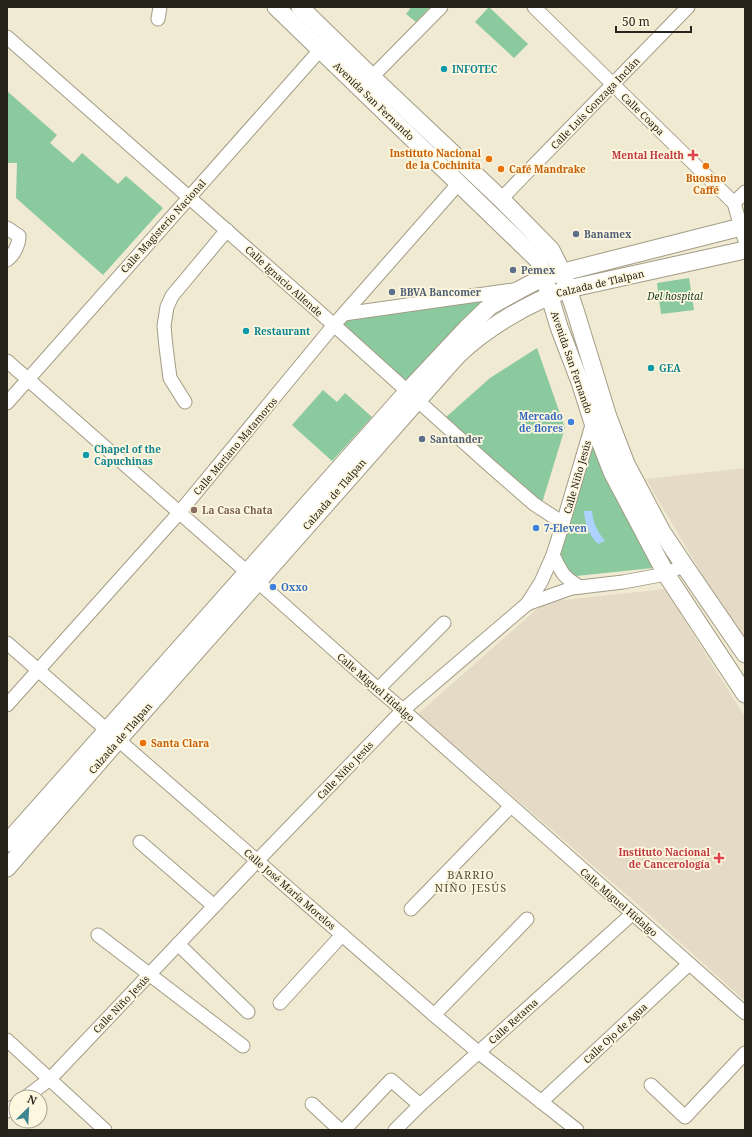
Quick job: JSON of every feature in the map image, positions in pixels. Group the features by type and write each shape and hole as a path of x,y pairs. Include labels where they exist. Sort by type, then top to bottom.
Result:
{"main road":[{"name":"Avenida San Fernando","path":"276,7 320,50 367,83 501,199 551,250 562,272 568,289 612,472 666,574 745,694"},
{"name":"Avenida San Fernando","path":"300,7 367,83 459,183 538,260 559,327 580,382 662,532 745,654"},
{"name":"Calzada de Tlalpan","path":"7,843 112,735 412,396 467,328 490,306 544,277 744,231"},
{"name":"Calzada de Tlalpan","path":"412,396 480,336 511,316 550,295 568,289 745,250"},
{"path":"683,599 688,601 695,598 697,585"},
{"name":"Calzada de Tlalpan","path":"7,868 112,735"}],"street":[{"path":"367,83 441,7"},
{"name":"Calle Coapa","path":"534,7 734,203 744,231"},
{"name":"Calle Luis Gonzaga Inclán","path":"501,199 688,7"},
{"name":"Calle Ignacio Allende","path":"7,36 534,504 564,523"},
{"name":"Calle Magisterio Nacional","path":"7,402 320,50"},
{"name":"Calle Mariano Matamoros","path":"7,705 179,513 334,325 459,183"},
{"path":"734,203 745,192"},
{"path":"7,228 19,236 19,240 13,255 7,260"},
{"path":"185,402 170,378 164,326 167,307 172,296 227,230"},
{"path":"344,314 519,290"},
{"name":"Calle Miguel Hidalgo","path":"7,361 745,1013"},
{"name":"Calle Niño Jesús","path":"37,1089 50,1079 403,710 527,604 541,582 553,555 600,420"},
{"path":"553,555 567,580 580,587"},
{"path":"527,604 566,590 666,574 684,565"},
{"path":"378,689 444,622"},
{"name":"Calle José María Morelos","path":"7,643 434,1015 478,1052 577,1130"},
{"path":"411,909 511,806"},
{"path":"140,842 214,906"},
{"name":"Calle Retama","path":"395,1130 478,1052 632,914"},
{"path":"434,1015 527,919"},
{"path":"98,934 242,1046"},
{"path":"280,1003 342,935"},
{"path":"178,944 248,1012"},
{"name":"Calle Ojo de Agua","path":"541,1102 689,964"},
{"path":"7,1040 105,1130"},
{"path":"651,1085 685,1117 745,1053"},
{"path":"344,1130 391,1080 420,1105"},
{"path":"312,1104 340,1130"}],"shaded area":[{"path":"745,468 745,646 744,646 646,479"},
{"path":"665,589 745,717 745,1001 642,908 418,714 545,602"}],"green space":[{"path":"409,7 430,7 416,22 406,14 410,9"},
{"path":"489,7 528,44 514,58 475,22"},
{"path":"7,91 57,135 50,143 73,163 82,153 118,184 126,176 163,208 103,275 16,198 17,163 7,163"},
{"name":"Del hospital","path":"689,278 694,310 661,314 657,283"},
{"path":"491,298 408,387 343,324 348,319"},
{"path":"537,348 565,428 542,503 445,418 490,378"},
{"path":"323,390 337,402 345,393 372,417 332,461 292,425"},
{"path":"591,444 653,568 576,576 560,562 562,542"}],"water":[{"path":"584,511 592,511 596,527 605,541 598,544 592,537 586,525"}],"place":[{"name":"INFOTEC","path":"444,69"},
{"name":"Mental Health","path":"693,155"},
{"name":"Instituto Nacional de la Cochinita","path":"489,159"},
{"name":"Buosino Caffé","path":"706,166"},
{"name":"Café Mandrake","path":"501,169"},
{"name":"Banamex","path":"576,234"},
{"name":"Pemex","path":"513,270"},
{"name":"BBVA Bancomer","path":"392,292"},
{"name":"Restaurant","path":"246,331"},
{"name":"GEA","path":"651,368"},
{"name":"Mercado de flores","path":"571,422"},
{"name":"Santander","path":"422,439"},
{"name":"Chapel of the Capuchinas","path":"86,455"},
{"name":"La Casa Chata","path":"194,510"},
{"name":"7-Eleven","path":"536,528"},
{"name":"Oxxo","path":"273,587"},
{"name":"Santa Clara","path":"143,743"},
{"name":"Instituto Nacional de Cancerología","path":"719,858"}],"district":[{"name":"BARRIO NIÑO JESÚS","path":"471,881"}]}
